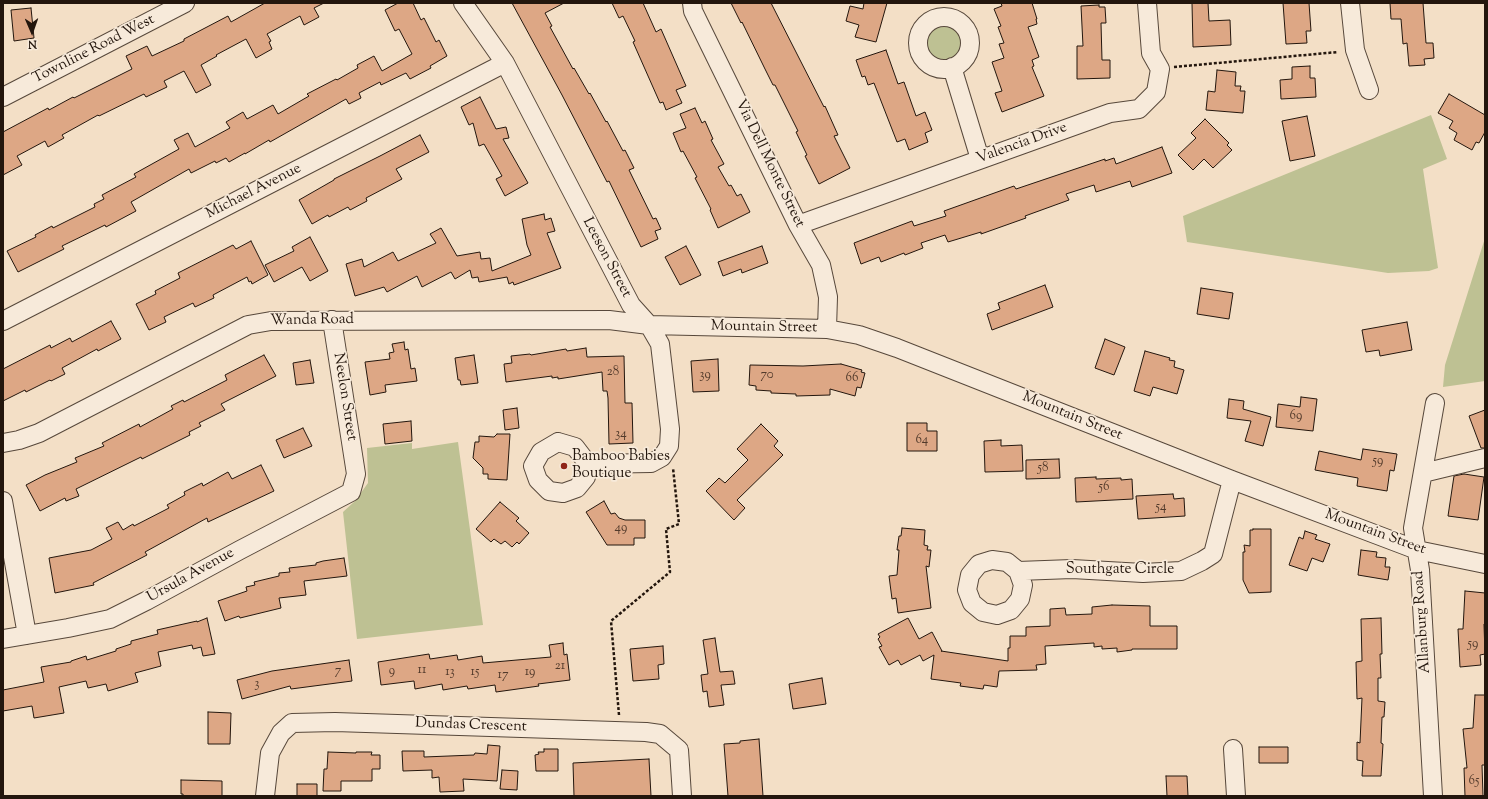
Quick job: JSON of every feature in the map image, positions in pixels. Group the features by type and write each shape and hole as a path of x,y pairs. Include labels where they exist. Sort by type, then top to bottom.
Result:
{"street":[{"name":"Townline Road West","path":"3,97 185,3"},
{"name":"Leeson Street","path":"463,3 505,63 631,305 649,325 660,344 670,429 670,446"},
{"name":"Via Dell Monte Street","path":"692,3 693,10 798,225 821,265 828,297 827,329"},
{"path":"1147,3 1151,53 1160,68"},
{"path":"1350,3 1355,50 1369,90"},
{"name":"Michael Avenue","path":"3,321 505,63"},
{"path":"952,67 980,159"},
{"name":"Valencia Drive","path":"798,225 1110,112 1139,109 1156,92 1160,68"},
{"name":"Wanda Road","path":"3,443 19,440 39,433 248,325 271,321 332,320 609,320 649,325"},
{"name":"Neelon Street","path":"332,320 356,474"},
{"name":"Mountain Street","path":"649,325 827,329 859,335 897,348 1232,480 1417,550 1485,564"},
{"name":"Allanburg Road","path":"1433,796 1420,570 1413,528 1435,403"},
{"path":"588,464 651,463 662,457 670,446"},
{"path":"1423,473 1485,458"},
{"name":"Ursula Avenue","path":"3,639 110,619 351,492 356,474"},
{"name":"Southgate Circle","path":"1018,572 1072,569 1143,574 1181,571 1213,554 1232,480"},
{"path":"3,501 27,635"},
{"name":"Dundas Crescent","path":"265,796 270,753 281,733 292,723 334,722 620,731 660,734 679,750 682,796"},
{"path":"1234,749 1236,796"}],"path":[{"path":"1160,68 1341,52"},
{"path":"620,731 611,621 670,572 666,529 678,524 670,446"}],"green space":[{"path":"947,26 956,31 960,36 960,50 956,55 951,59 941,60 937,59 928,50 927,40 928,36 937,27"},
{"path":"1431,115 1447,159 1423,169 1438,268 1429,271 1388,273 1187,242 1183,216"},
{"path":"1485,238 1485,381 1443,387 1445,365"},
{"path":"458,442 483,625 357,639 343,512 355,501 368,483 367,448 412,443 412,449"}],"building":[{"path":"265,3 324,3 314,8 319,17 304,25 300,16 267,34 271,41 269,42 272,49 256,58 246,39 201,65 211,85 196,93 184,71 164,81 167,87 146,97 144,94 99,116 98,115 62,135 64,138 48,147 45,141 17,156 22,165 3,175 3,132 48,108 49,110 132,69 126,56 147,46 152,56 184,41 184,39 228,16 231,22"},
{"path":"398,3 413,3 421,20 424,18 436,42 439,40 447,56 430,66 431,68 410,79 406,73 381,85 380,82 359,93 361,98 349,104 346,99 270,142 269,140 229,162 226,158 216,163 215,161 191,173 189,169 131,202 136,211 106,227 105,225 62,246 64,249 18,272 7,251 36,237 35,235 52,226 53,228 95,207 94,204 104,199 102,195 136,177 134,174 179,149 174,140 188,133 195,147 230,128 226,122 243,112 247,119 273,105 278,114 309,96 307,94 336,79 337,80 358,68 357,65 374,56 382,71 412,54 399,29 395,31 385,10"},
{"path":"512,3 564,3 545,13 552,26 550,27 573,69 574,68 589,94 590,93 623,151 625,150 634,168 629,170 653,219 656,218 661,229 655,231 658,239 641,247 609,181 607,182"},
{"path":"612,3 643,3 656,32 661,29 686,86 676,90 682,103 666,110 663,102 660,103 633,42 635,41 623,16 619,18"},
{"path":"731,3 771,3 824,107 825,106 838,135 834,136 850,168 819,184 805,156 807,155 796,132 798,131"},
{"path":"864,3 887,3 876,42 855,37 859,25 846,21 850,6 863,9"},
{"path":"1001,3 1032,3 1037,24 1028,27 1039,57 1032,60 1034,66 1032,67 1044,96 1002,112 995,93 1002,91 992,62 1004,58 999,44 1004,43 998,27 1001,26 994,9 1002,6"},
{"path":"1192,3 1208,3 1209,21 1230,20 1231,45 1193,47"},
{"path":"1283,3 1309,3 1311,31 1306,31 1307,43 1286,44"},
{"path":"1390,3 1423,3 1426,43 1433,43 1434,58 1424,59 1425,65 1409,66 1407,43 1403,44 1401,19 1391,19"},
{"path":"1099,5 1099,7 1105,7 1106,23 1101,23 1102,60 1110,60 1110,78 1077,79 1077,46 1083,46 1081,6"},
{"path":"31,8 34,38 14,41 11,10"},
{"path":"886,50 898,84 904,82 916,116 925,112 932,130 925,133 928,142 909,150 905,139 897,142 874,83 868,85 865,76 862,77 856,60"},
{"path":"1310,66 1310,78 1315,78 1316,97 1281,99 1280,80 1292,79 1292,67"},
{"path":"1217,70 1236,72 1235,86 1241,86 1240,91 1245,91 1243,113 1206,110 1208,91 1215,92"},
{"path":"1449,94 1485,115 1485,132 1479,143 1476,142 1472,150 1454,140 1457,133 1449,128 1453,121 1438,113"},
{"path":"480,97 496,129 506,127 509,138 503,139 528,183 505,196 496,179 502,176 484,144 479,146 473,123 469,125 461,107"},
{"path":"695,108 702,123 705,121 713,139 711,140 724,164 718,167 729,186 731,185 737,196 741,194 750,212 718,228 710,210 711,209 695,178 697,177 683,151 681,152 673,133 686,128 680,114"},
{"path":"1307,116 1315,156 1290,161 1282,121"},
{"path":"1205,119 1229,143 1227,145 1232,150 1213,168 1204,159 1193,170 1178,155 1196,138 1191,133"},
{"path":"420,135 429,152 396,169 402,179 366,198 367,201 350,210 348,207 329,217 328,215 312,224 299,200 334,179"},
{"path":"1162,147 1172,173 1132,187 1130,181 1096,192 1094,185 1066,194 1069,200 1025,216 1026,218 981,234 981,232 948,242 945,235 921,243 923,248 905,255 904,253 881,262 879,257 861,264 854,243 912,221 914,226 946,216 944,211 1014,186 1016,189 1105,159 1105,161 1114,158 1116,164"},
{"path":"544,214 545,220 551,218 555,231 547,233 561,268 514,285 513,282 509,284 507,277 479,282 478,277 472,278 470,270 455,279 451,272 422,287 417,276 387,292 384,287 355,296 346,264 362,259 364,267 393,252 398,261 436,243 430,234 441,228 457,256 480,252 481,259 490,258 492,271 531,255 527,245 522,219"},
{"path":"310,237 328,271 310,281 302,267 274,282 265,265 294,251 292,247"},
{"path":"251,241 268,275 252,284 251,281 249,282 247,277 213,295 214,298 195,307 193,303 164,317 166,322 149,330 136,304 156,294 155,291 180,278 178,273 233,245 236,249"},
{"path":"686,246 701,275 680,285 665,257"},
{"path":"762,246 768,263 742,273 741,269 723,276 718,262"},
{"path":"1045,285 1053,307 992,330 987,314 1000,309 998,303"},
{"path":"1201,288 1233,293 1229,319 1197,314"},
{"path":"111,321 121,339 98,351 97,349 62,368 65,374 26,392 25,390 3,401 3,369 50,345 51,348 70,338 72,342"},
{"path":"1407,322 1412,350 1380,356 1379,350 1366,352 1362,330"},
{"path":"1105,339 1125,347 1114,375 1095,368"},
{"path":"404,342 405,350 408,349 411,369 415,368 417,381 385,385 386,392 370,395 365,362 390,359 389,353 394,352 392,344"},
{"path":"586,348 587,357 624,356 625,403 632,403 633,443 609,444 608,398 607,391 603,391 602,372 558,379 558,377 552,378 552,376 506,382 504,364 512,363 511,356"},
{"path":"1145,351 1170,358 1169,360 1175,361 1174,367 1184,370 1177,394 1153,387 1150,396 1134,391"},
{"path":"264,355 276,376 221,404 225,410 199,423 201,426 189,432 190,435 76,489 79,496 66,501 65,498 40,511 26,485 45,475 77,462 75,458 104,446 102,443 139,424 140,427 173,409 171,406 183,400 184,402 227,380 225,375"},
{"path":"474,355 478,383 461,385 460,380 458,380 455,358"},
{"path":"718,359 719,391 693,392 691,361"},
{"path":"310,360 314,383 296,385 293,363"},
{"path":"841,364 862,370 861,372 865,373 861,388 857,387 855,396 830,389 830,395 796,396 796,394 771,393 771,391 756,390 756,386 749,385 750,365 803,366"},
{"path":"1301,397 1317,399 1313,431 1276,427 1278,404 1300,407"},
{"path":"1229,399 1244,401 1243,409 1271,417 1263,446 1245,441 1251,421 1227,418"},
{"path":"517,408 519,428 505,430 503,410"},
{"path":"1485,410 1485,448 1481,448 1469,416"},
{"path":"411,421 412,441 385,444 383,424"},
{"path":"907,423 927,423 927,431 937,431 937,451 907,451"},
{"path":"761,424 778,441 774,446 783,455 737,500 745,508 734,520 706,491 719,478 725,483 748,460 737,449"},
{"path":"303,428 312,446 284,458 276,440"},
{"path":"497,434 510,434 507,480 488,479 488,474 483,474 483,468 473,458 475,442 479,442 479,436 494,437"},
{"path":"1001,440 1001,446 1022,445 1023,471 985,472 984,441"},
{"path":"1363,449 1397,454 1394,471 1390,470 1387,491 1357,486 1358,478 1315,470 1319,451 1361,460"},
{"path":"1059,459 1060,478 1026,479 1026,460"},
{"path":"261,465 274,491 208,522 207,518 145,552 147,555 93,583 94,585 55,593 49,558 91,550 112,539 106,528 118,522 123,530 133,524 134,526 169,508 167,505 185,495 184,492 202,483 203,486 228,472 232,479"},
{"path":"1464,474 1484,477 1478,520 1448,516 1454,476"},
{"path":"1096,477 1096,479 1132,479 1133,499 1076,502 1075,478"},
{"path":"1173,494 1174,499 1184,498 1185,516 1138,519 1136,496"},
{"path":"604,501 611,514 615,513 619,518 625,520 645,520 645,538 634,538 634,545 607,545 586,512"},
{"path":"500,502 519,518 516,521 529,533 519,544 517,542 512,547 505,541 501,544 494,539 491,542 476,529"},
{"path":"902,528 925,530 924,545 928,546 927,550 931,550 929,567 926,566 931,608 898,613 896,598 892,599 889,576 897,575 899,550 897,550"},
{"path":"1271,529 1271,592 1249,593 1243,580 1244,545 1250,546 1250,530"},
{"path":"1305,531 1317,535 1315,539 1330,544 1323,562 1312,558 1307,571 1289,565 1299,537 1303,539"},
{"path":"1361,550 1377,552 1376,557 1386,558 1385,567 1390,567 1388,580 1358,575"},
{"path":"344,558 347,576 304,581 306,595 279,598 281,608 240,618 239,616 225,621 218,601 247,591 246,587 255,585 254,582 279,576 279,573 290,572 289,568 316,565 316,563 323,561"},
{"path":"1465,591 1485,593 1485,654 1480,655 1481,665 1460,667 1458,629 1463,629"},
{"path":"1112,605 1150,606 1150,626 1177,626 1177,649 1132,649 1117,652 1117,648 1102,649 1102,646 1094,647 1094,643 1045,646 1046,664 1036,665 1037,670 999,671 997,687 984,685 983,689 960,686 961,683 931,679 934,655 923,661 920,655 901,665 898,660 889,665 879,647 882,646 878,639 880,637 878,634 908,618 919,639 932,632 941,651 1008,661 1010,636 1026,636 1026,627 1050,626 1050,609 1065,608 1066,615 1092,614 1092,607"},
{"path":"207,618 215,654 203,656 201,647 193,649 192,645 158,652 161,666 135,673 138,682 108,691 106,684 88,688 86,681 59,687 64,713 34,718 32,706 3,711 3,690 44,682 41,667 71,662 86,656 87,660 116,651 116,649 131,644 131,641 158,634 157,630 197,622"},
{"path":"1381,618 1382,654 1380,654 1381,678 1378,678 1378,701 1385,702 1384,717 1382,717 1381,743 1383,744 1381,776 1362,776 1363,761 1357,760 1357,742 1360,743 1362,698 1357,699 1356,662 1362,661 1361,619"},
{"path":"715,638 720,672 733,671 735,684 721,685 724,705 709,707 707,691 703,692 701,675 708,674 703,640"},
{"path":"563,643 564,655 567,654 570,680 496,692 495,685 468,689 467,686 443,690 442,684 415,689 414,681 381,685 378,662 429,654 430,659 457,655 458,660 482,656 483,663 551,657 549,645"},
{"path":"663,646 664,664 658,665 659,679 633,681 630,649"},
{"path":"349,660 352,681 291,689 290,686 242,699 237,680 272,671"},
{"path":"822,678 826,704 793,709 789,684"},
{"path":"1475,695 1485,695 1485,765 1482,765 1483,796 1465,796 1464,768 1467,768 1463,729 1473,728"},
{"path":"208,712 231,713 230,744 208,744"},
{"path":"759,739 763,796 728,796 724,744 740,743 740,741"},
{"path":"488,745 500,746 497,781 463,779 464,791 440,792 439,777 432,778 432,770 403,771 402,751 424,751 424,757 474,755 475,753 487,754"},
{"path":"1259,747 1288,747 1288,763 1259,763"},
{"path":"544,749 558,749 558,771 536,771 535,755 539,754 538,752 544,752"},
{"path":"328,752 372,752 371,755 380,755 380,769 372,769 372,781 341,781 341,791 323,791 324,769 327,769"},
{"path":"649,759 651,796 574,796 573,763"},
{"path":"502,770 518,771 517,790 500,789"},
{"path":"1166,776 1187,776 1188,796 1167,796"},
{"path":"181,780 222,781 222,795 183,796 183,794 181,794"},
{"path":"297,784 317,784 317,796 297,796"}],"place":[{"name":"Bamboo Babies Boutique","path":"564,466"}]}
